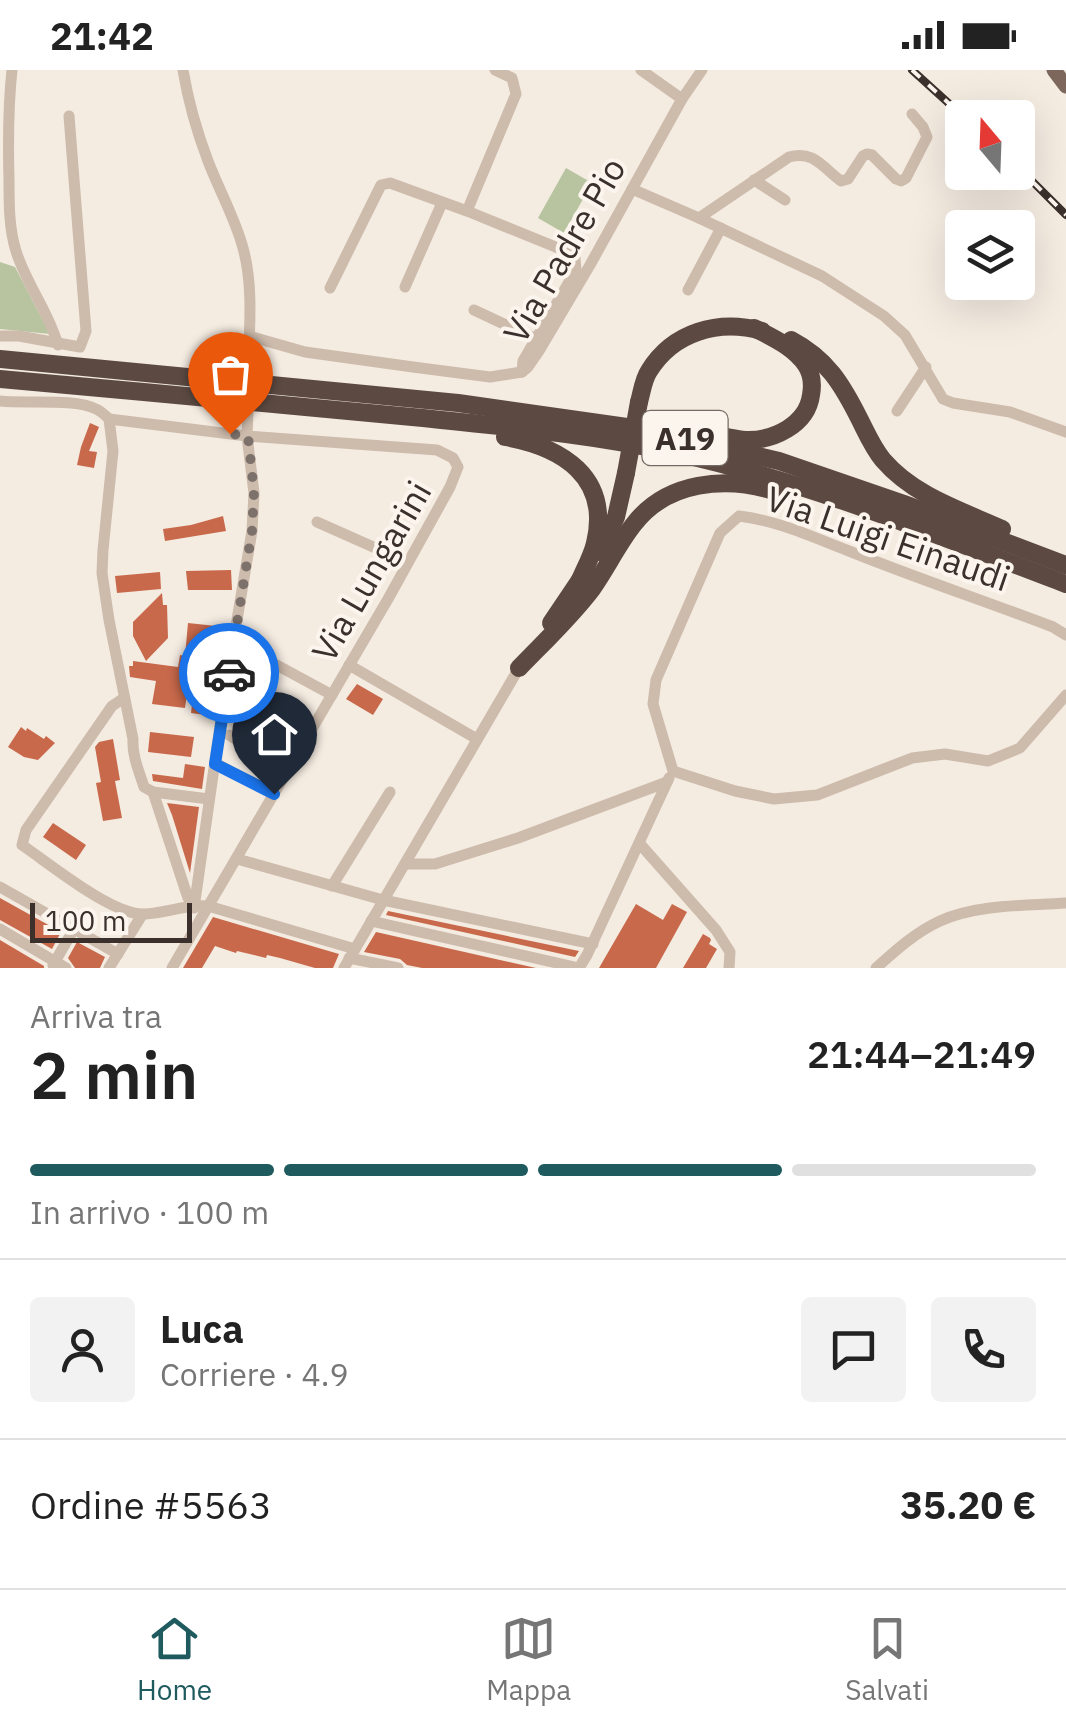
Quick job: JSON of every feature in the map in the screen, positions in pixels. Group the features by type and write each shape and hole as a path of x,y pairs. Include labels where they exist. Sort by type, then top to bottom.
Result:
{"highway":[{"path":"519,668 610,531 646,375 672,345 688,334 708,328 754,328 789,338 811,350 843,387 872,444 898,475 922,493 1066,562"},
{"path":"287,386 458,395 656,422 746,440 774,436 800,418 809,405 812,380 808,368 787,346 754,328"},
{"name":"A19","path":"0,358 458,403 656,431 778,461 1066,562"},
{"name":"A19","path":"0,379 558,433 670,452 774,478 1066,584"},
{"path":"362,412 544,446 573,465 592,489 597,507 594,545 580,580"},
{"path":"519,668 575,610 645,511 674,492 710,484 760,487 1066,593"}],"main road":[{"path":"1054,70 1066,86"}],"street":[{"path":"12,70 7,121 10,212 16,250 51,320 58,344"},
{"path":"184,70 207,158 244,252 248,373"},
{"path":"467,210 516,94 512,78 494,70"},
{"path":"641,70 682,99"},
{"name":"Via Padre Pio","path":"249,336 305,352 413,367 490,377 522,372 549,334 702,70"},
{"path":"699,218 798,154 820,161 842,181 848,179 863,156 872,155 896,180 902,181 927,137 912,114"},
{"path":"0,336 80,347 86,332 68,116"},
{"path":"754,180 786,200"},
{"path":"330,288 382,185 390,183 568,252 575,258 576,270 523,361 522,372"},
{"path":"632,189 822,276 884,316 905,335 943,399 1033,418 1066,432"},
{"path":"405,286 442,203"},
{"path":"688,290 720,228"},
{"path":"474,310 536,339"},
{"path":"896,411 926,368"},
{"path":"0,400 94,407 109,418 248,436"},
{"path":"193,932 209,799 252,531 254,492 248,411"},
{"path":"109,418 113,451 102,573 132,750 144,787 153,792 209,799"},
{"name":"Via Lungarini","path":"172,968 332,695 458,467 453,458 437,450 248,436"},
{"name":"Via Luigi Einaudi","path":"670,776 652,704 656,680 720,533 739,516 802,531 1066,635"},
{"path":"318,522 407,562"},
{"path":"234,642 332,695"},
{"path":"349,665 477,739"},
{"path":"349,958 519,668"},
{"path":"226,691 308,737"},
{"path":"405,864 435,864 518,838 670,776 774,799 818,796 912,758 945,754 988,761 1020,748 1066,694"},
{"path":"124,698 112,706 26,830 22,845 93,895 142,915 208,906 349,958 398,968"},
{"path":"229,735 288,771"},
{"path":"215,764 274,794"},
{"path":"371,921 579,968 670,776"},
{"path":"153,792 188,898 194,905"},
{"path":"332,886 390,792"},
{"path":"640,844 716,930 730,952 729,968"},
{"path":"236,859 384,900 593,944"},
{"path":"0,887 76,926 118,954"},
{"path":"877,968 904,944 952,916 991,908 1066,902"},
{"path":"109,968 142,915"},
{"path":"0,930 57,966 76,926"}],"green space":[{"path":"566,168 592,183 564,233 538,218"},
{"path":"0,262 15,267 50,334 0,329"}],"building":[{"path":"90,423 99,427 89,451 97,452 94,468 77,465"},
{"path":"223,516 226,531 165,541 163,529"},
{"path":"231,570 232,590 188,590 186,571"},
{"path":"160,572 161,589 117,593 115,576"},
{"path":"162,593 163,605 167,605 168,638 146,661 133,636 133,622"},
{"path":"188,623 216,626 213,659 217,680 212,716 191,713 192,704 203,705 207,683 189,681 185,708 152,704 156,681 130,677 129,666 133,666 133,661 178,667 180,655 185,656"},
{"path":"357,684 383,699 373,715 346,699"},
{"path":"21,727 55,743 38,760 24,757 8,747"},
{"path":"150,732 194,737 191,757 148,752"},
{"path":"113,739 122,818 103,821 95,747"},
{"path":"185,764 205,767 202,789 153,781 152,774 183,778"},
{"path":"167,803 199,807 190,873 172,815"},
{"path":"53,823 86,845 76,860 43,837"},
{"path":"0,898 61,932 52,949 0,920"},
{"path":"636,904 663,920 672,904 687,912 656,968 599,968"},
{"path":"388,911 579,951 575,957 386,915"},
{"path":"213,917 339,954 333,968 315,968 215,946 202,968 183,968"},
{"path":"376,932 536,968 407,965 400,959 364,952"},
{"path":"703,934 717,949 706,968 683,968"},
{"path":"0,940 44,966 44,968 0,968"},
{"path":"77,942 105,957 100,968 75,968 68,958"}],"railway":[{"path":"912,70 945,100"},
{"path":"1035,184 1066,215"}],"way so far":[{"path":"229,673 247,570 254,492 248,436 230,434"}],"route":[{"path":"229,673 215,764 274,794"}]}
